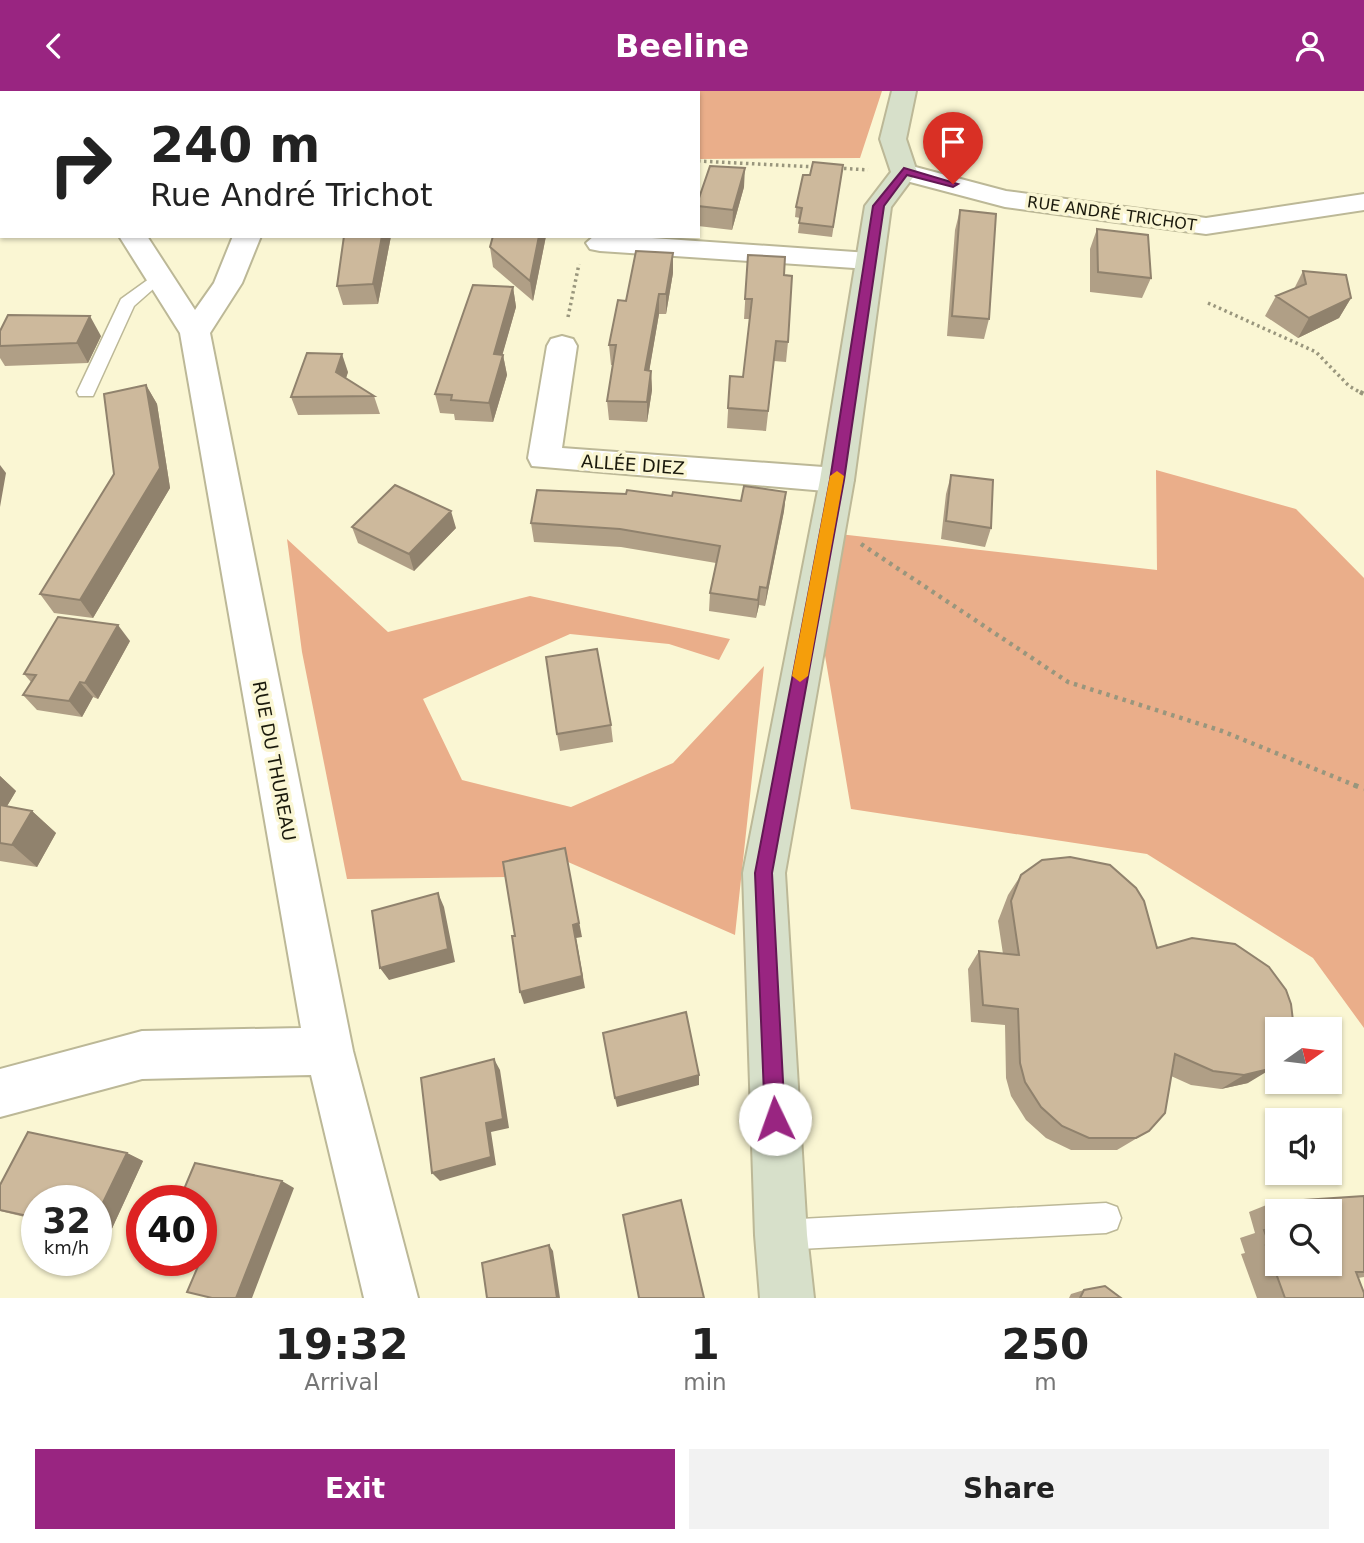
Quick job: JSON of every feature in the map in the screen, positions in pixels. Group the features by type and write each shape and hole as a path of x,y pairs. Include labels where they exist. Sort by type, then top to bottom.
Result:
{"street":[{"path":"787,1298 781,1235 764,873 837,480 878,206 904,171 893,139 904,91"},
{"name":"RUE ANDRÉ TRICHOT","path":"904,171 1005,199 1206,226 1364,202"},
{"name":"RUE DU THUREAU","path":"134,238 195,333 329,1051 391,1298"},
{"path":"195,333 228,283 246,238"},
{"path":"600,243 869,261"},
{"name":"ALLÉE DIEZ","path":"562,346 544,458 837,480"},
{"path":"0,1093 142,1055 329,1051"}],"lane":[{"path":"86,392 127,303 160,276"},
{"path":"781,1235 1106,1218"}],"path":[{"path":"700,161 825,167"},
{"path":"838,168 904,171"},
{"path":"562,346 579,263 600,243"},
{"path":"1208,303 1316,352 1349,386 1364,394"},
{"path":"827,534 867,546 1068,682 1222,731 1364,789"}],"shaded area":[{"path":"700,91 882,91 860,158 700,159"},
{"path":"1156,470 1296,509 1364,578 1364,1028 1313,958 1147,854 851,809 820,626 839,534 1157,570"},
{"path":"287,539 388,632 530,596 730,639 719,660 669,644 570,634 423,699 462,780 571,807 673,763 764,666 735,935 568,862 508,877 347,879 302,652"}],"building":[{"path":"813,162 843,165 833,227 799,223 802,208 796,207 803,175 810,175"},
{"path":"710,166 745,168 733,210 700,206 700,195"},
{"path":"960,210 996,214 989,319 952,316"},
{"path":"1097,229 1148,235 1151,278 1098,272"},
{"path":"344,238 382,238 373,284 337,286"},
{"path":"492,238 539,238 530,281 490,247"},
{"path":"636,251 673,253 666,294 659,294 645,370 651,371 647,402 607,401 616,345 609,345 618,300 626,301"},
{"path":"748,255 785,257 784,275 792,276 788,342 776,341 768,411 728,408 730,376 743,377 752,299 745,299"},
{"path":"1303,271 1346,275 1351,298 1309,318 1276,296 1306,284"},
{"path":"473,285 513,287 494,354 503,355 489,403 451,400 452,395 435,394"},
{"path":"8,315 90,316 77,343 0,346 0,331"},
{"path":"307,353 342,354 336,372 374,396 291,397"},
{"path":"146,385 160,468 80,600 40,594 114,474 104,394"},
{"path":"951,475 993,480 991,528 946,521"},
{"path":"395,485 451,511 409,554 352,527"},
{"path":"744,486 786,492 767,588 760,587 758,600 710,593 720,546 620,529 531,523 537,490 626,494 627,490 672,496 673,492 741,501"},
{"path":"58,617 118,625 85,683 80,682 69,701 23,695 36,675 24,674"},
{"path":"597,649 611,725 557,734 546,657"},
{"path":"0,805 32,811 12,845 0,843"},
{"path":"565,848 579,923 573,925 582,976 520,992 512,936 515,936 503,862"},
{"path":"1070,857 1110,865 1136,888 1144,901 1157,948 1192,938 1235,944 1269,967 1286,990 1293,1017 1265,1017 1265,1070 1244,1075 1213,1071 1175,1054 1165,1113 1149,1131 1136,1138 1089,1138 1062,1126 1041,1107 1025,1082 1020,1063 1018,1009 983,1005 979,951 1019,955 1011,901 1021,875 1042,860"},
{"path":"438,893 448,949 380,968 372,911"},
{"path":"686,1012 699,1075 615,1098 603,1033"},
{"path":"494,1059 503,1119 486,1123 491,1157 432,1173 421,1078"},
{"path":"28,1132 127,1153 112,1185 21,1185 21,1215 0,1210 0,1185"},
{"path":"195,1163 282,1181 236,1298 212,1298 187,1292 194,1276 217,1276 217,1185 186,1185"},
{"path":"1364,1196 1364,1272 1356,1272 1364,1298 1285,1298 1277,1276 1342,1276 1342,1199 1319,1199"},
{"path":"681,1200 704,1298 639,1298 623,1215"},
{"path":"549,1245 557,1298 487,1298 482,1263"},
{"path":"1105,1286 1121,1298 1080,1298 1084,1290"}],"slow traffic":[{"path":"800,676 837,476"}],"route":[{"path":"775,1119 764,873 837,480 878,206 904,171 953,184"}]}
